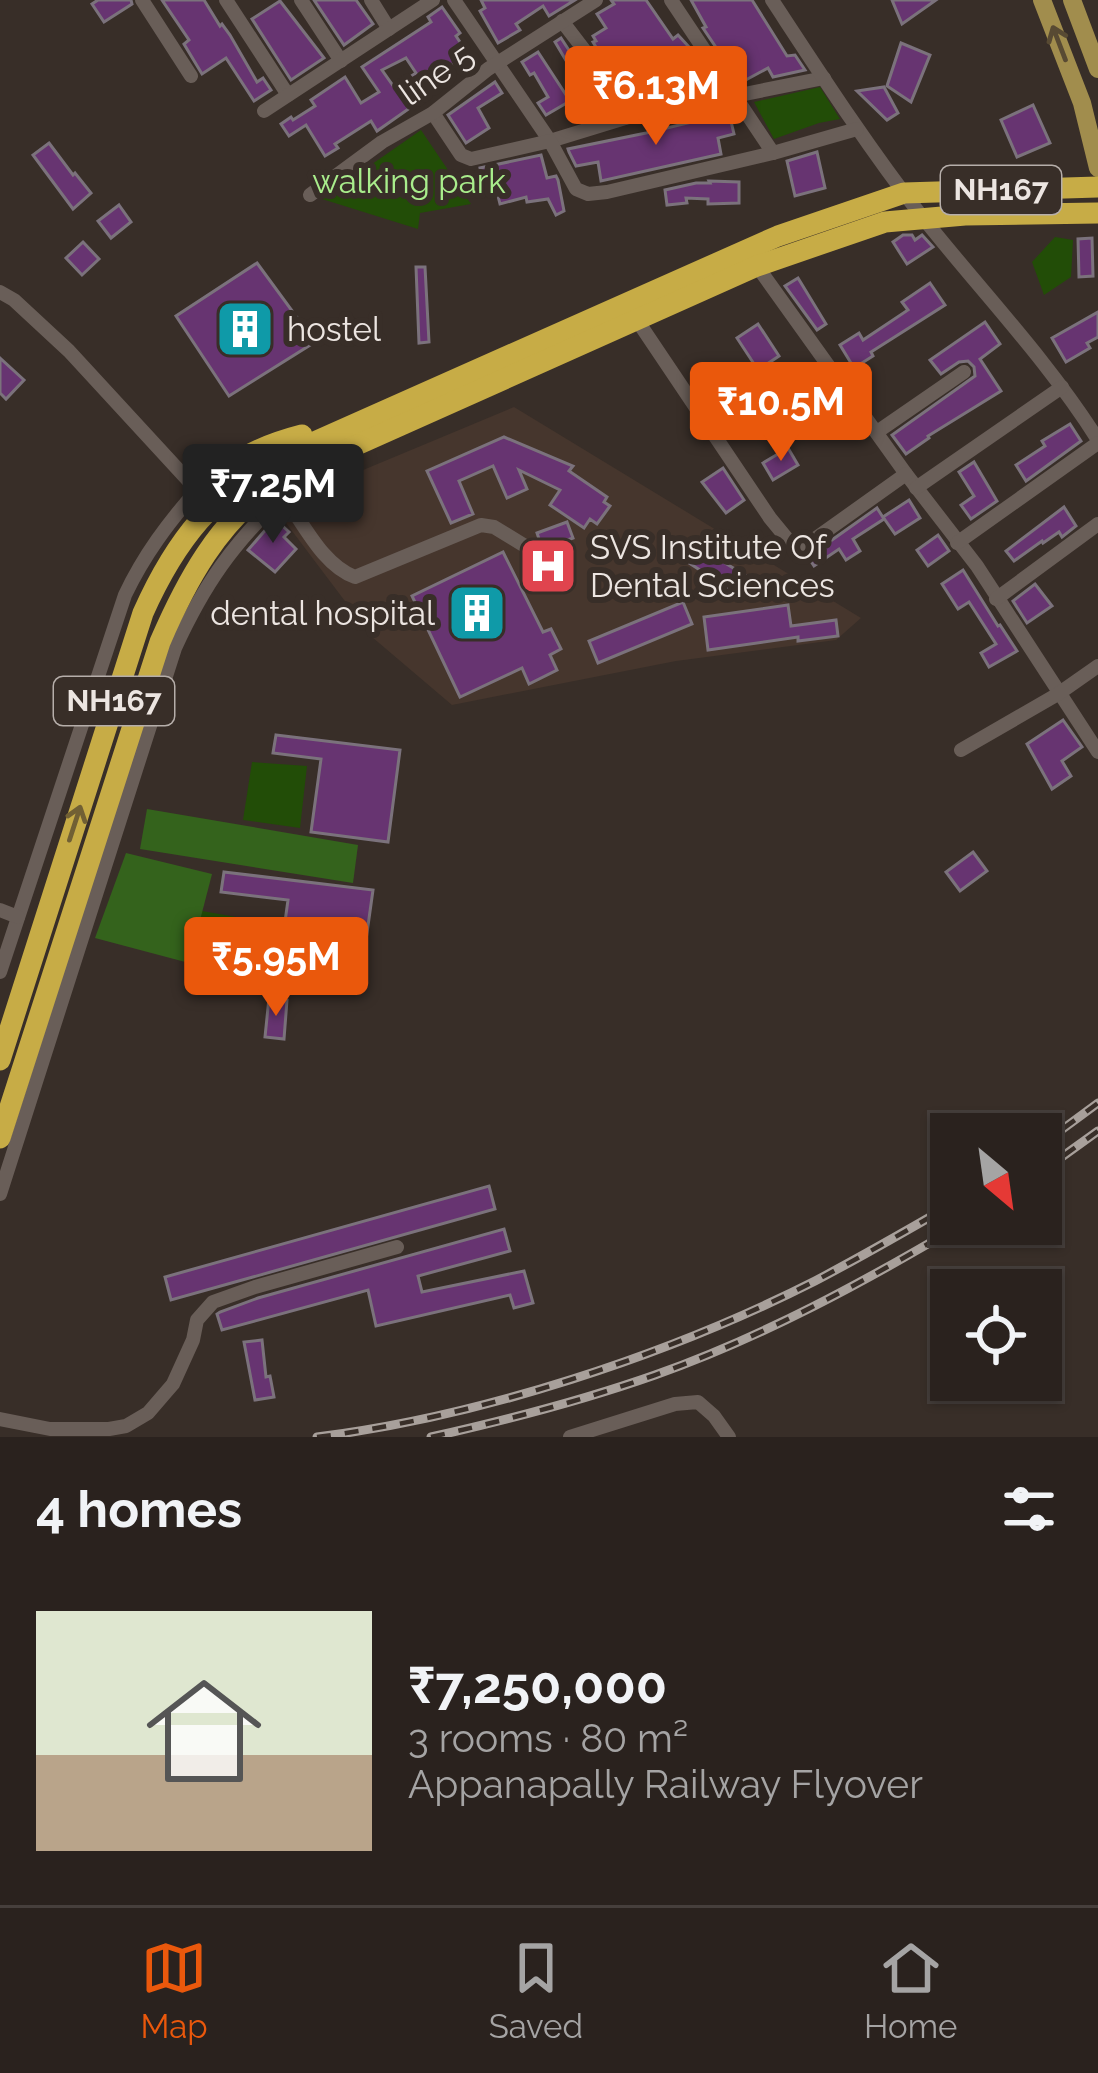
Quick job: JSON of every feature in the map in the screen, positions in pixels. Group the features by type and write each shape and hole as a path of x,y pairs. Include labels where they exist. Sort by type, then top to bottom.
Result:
{"highway":[{"name":"NH167","path":"0,1060 143,613 188,533 230,489 285,455 354,435 486,378 778,236 904,193 1098,187"},
{"name":"NH167","path":"543,352 638,320 757,266 885,221 1098,213"},
{"path":"197,490 262,448 311,433 354,435"},
{"name":"NH167","path":"0,1138 145,687 175,608 212,547 248,506 354,435"},
{"path":"283,496 354,435"}],"main road":[{"path":"1042,0 1082,104 1098,168"},
{"path":"1072,0 1098,69"}],"street":[{"path":"142,0 191,76"},
{"path":"226,0 288,95"},
{"path":"301,0 341,61"},
{"path":"370,0 389,29"},
{"path":"264,111 433,0"},
{"path":"454,0 550,140 576,189 588,194 857,129"},
{"name":"line 5","path":"310,195 596,0"},
{"path":"671,0 773,153"},
{"path":"772,0 904,193 1062,388 1098,442 957,543"},
{"path":"562,21 626,118"},
{"path":"433,112 461,155 471,159 626,118 824,78"},
{"path":"757,266 977,566 1098,752"},
{"path":"0,292 69,351 197,490 162,530 125,595 0,972"},
{"path":"638,320 789,543 805,545 906,474"},
{"path":"877,432 964,372"},
{"path":"916,488 1062,388"},
{"path":"0,1194 176,647 212,575 256,521 283,496 329,560 355,577 481,526 494,527 543,557"},
{"path":"996,599 1098,524"},
{"path":"962,750 1098,667"},
{"path":"0,910 18,917"},
{"path":"0,1419 50,1429 126,1426 148,1413 173,1384 197,1320 213,1302 397,1246"},
{"path":"571,1437 675,1404 698,1402 728,1437"}],"shaded area":[{"name":"SVS Institute Of Dental Sciences","path":"514,407 861,618 836,640 676,661 452,705 372,637 280,515 296,498"}],"green space":[{"path":"820,87 840,119 774,139 754,102"},
{"name":"walking park","path":"421,130 471,204 420,213 418,229 322,199"},
{"path":"1055,237 1073,240 1071,277 1044,295 1032,262"},
{"path":"252,762 307,766 300,828 243,820"},
{"path":"147,809 358,845 353,883 140,849"},
{"path":"126,853 212,874 189,963 95,938"},
{"path":"202,911 270,923 261,972 189,963"}],"building":[{"path":"131,0 132,4 104,22 92,4"},
{"path":"162,0 204,0 257,82 263,78 271,90 254,101 226,58 202,74 184,44 189,40"},
{"path":"314,0 356,0 373,24 344,45"},
{"path":"481,0 575,0 549,16 543,6 516,24 520,30 498,43 480,11 485,8"},
{"path":"611,0 646,0 673,39 678,35 689,47 681,52 691,70 700,64 711,82 692,93 679,96 676,91 664,99 641,103 609,49 600,54 593,42 593,36 606,28 597,14 614,4"},
{"path":"691,0 752,0 787,56 795,55 805,70 773,77 768,68 740,83 703,28"},
{"path":"892,0 936,0 902,24"},
{"path":"280,1 324,58 291,80 252,19"},
{"path":"442,7 468,54 420,86 427,96 377,131 371,121 325,156 306,125 289,136 281,124 315,106 311,100 345,77 361,103 379,92 362,67 431,22 428,17","holes":["406,58 416,73 394,87 382,70"]},
{"path":"561,38 602,101 593,106 555,42"},
{"path":"901,43 930,55 911,102 887,86"},
{"path":"538,52 570,101 546,115 538,103 548,97 522,62"},
{"path":"495,82 502,93 478,108 489,128 466,143 448,115"},
{"path":"884,87 898,113 887,120 857,91"},
{"path":"1033,105 1050,143 1017,157 1001,120"},
{"path":"729,113 734,134 718,138 721,154 601,181 598,162 576,166 568,149 646,133"},
{"path":"49,143 91,193 73,209 33,155"},
{"path":"817,152 825,188 795,196 787,161"},
{"path":"541,155 547,178 558,180 564,211 556,215 548,199 527,202 526,197 500,204 495,184 484,187 480,168"},
{"path":"709,181 739,182 739,203 708,204 708,199 686,198 687,203 667,205 665,190"},
{"path":"119,205 131,222 111,238 98,221"},
{"path":"903,235 915,240 922,235 933,247 907,264 893,242"},
{"path":"1092,238 1093,276 1079,277 1078,239"},
{"path":"83,242 99,259 82,275 66,258"},
{"name":"hostel","path":"257,263 315,342 229,396 176,316"},
{"path":"416,267 425,267 429,342 419,343"},
{"path":"798,278 826,324 817,330 785,286"},
{"path":"930,283 945,305 854,368 840,345 859,333 863,340 908,310 902,302"},
{"path":"1098,312 1098,337 1087,343 1090,348 1066,362 1052,338"},
{"path":"985,322 1000,344 980,359 1001,391 906,454 892,435 975,376 968,361 941,374 930,360"},
{"path":"758,324 779,356 758,370 737,338"},
{"path":"0,358 24,380 6,399 0,393"},
{"path":"739,380 750,396 729,410 718,395"},
{"path":"1070,424 1081,441 1026,481 1016,465"},
{"path":"504,437 573,466 569,471 607,497 604,502 610,506 597,524 590,519 584,528 550,505 560,490 519,470 527,489 507,498 493,466 459,481 473,514 451,523 427,471"},
{"path":"788,448 798,465 773,480 763,463"},
{"path":"974,462 997,501 971,519 961,505 974,496 959,472"},
{"path":"723,468 744,500 726,513 702,482"},
{"path":"909,500 920,518 895,534 883,517"},
{"path":"1064,507 1076,526 1062,537 1059,532 1042,541 1014,561 1006,551"},
{"path":"877,508 884,519 853,539 860,551 846,560 839,549 814,566 808,557"},
{"path":"275,519 289,532 284,537 296,549 275,572 248,550"},
{"path":"567,522 573,538 548,547 540,542 537,533"},
{"path":"938,535 949,551 928,566 917,550"},
{"path":"687,540 753,580 741,597 677,555"},
{"name":"dental hospital","path":"503,552 543,632 551,629 561,649 550,655 557,670 529,684 522,668 460,697 412,596"},
{"path":"963,570 1017,651 989,667 981,653 996,644 969,602 958,609 942,584"},
{"path":"1035,584 1052,606 1027,623 1013,601"},
{"path":"683,602 692,624 598,663 589,641"},
{"path":"788,605 791,626 836,620 838,636 708,650 704,617"},
{"path":"1063,720 1082,747 1062,761 1071,776 1052,789 1027,744"},
{"path":"276,735 400,750 388,842 311,832 321,759 273,753"},
{"path":"973,852 987,871 960,891 946,872"},
{"path":"224,872 373,890 359,990 277,980 288,900 221,892"},
{"path":"269,998 287,1000 284,1039 265,1037"},
{"path":"489,1186 495,1209 171,1300 165,1277"},
{"path":"504,1229 510,1251 418,1276 422,1292 524,1271 533,1303 514,1308 510,1295 376,1326 368,1290 222,1330 217,1314 258,1298"},
{"path":"262,1340 266,1377 270,1376 274,1397 255,1400 244,1342"}],"railway":[{"path":"1062,1130 1098,1103"},
{"path":"1062,1157 1098,1131"},
{"path":"317,1437 443,1415 636,1358 815,1281 930,1217"},
{"path":"431,1437 572,1402 695,1360 812,1307 930,1243"}],"place":[{"name":"hostel","path":"245,329"},
{"name":"SVS Institute Of Dental Sciences","path":"548,566"},
{"name":"dental hospital","path":"477,613"}]}
